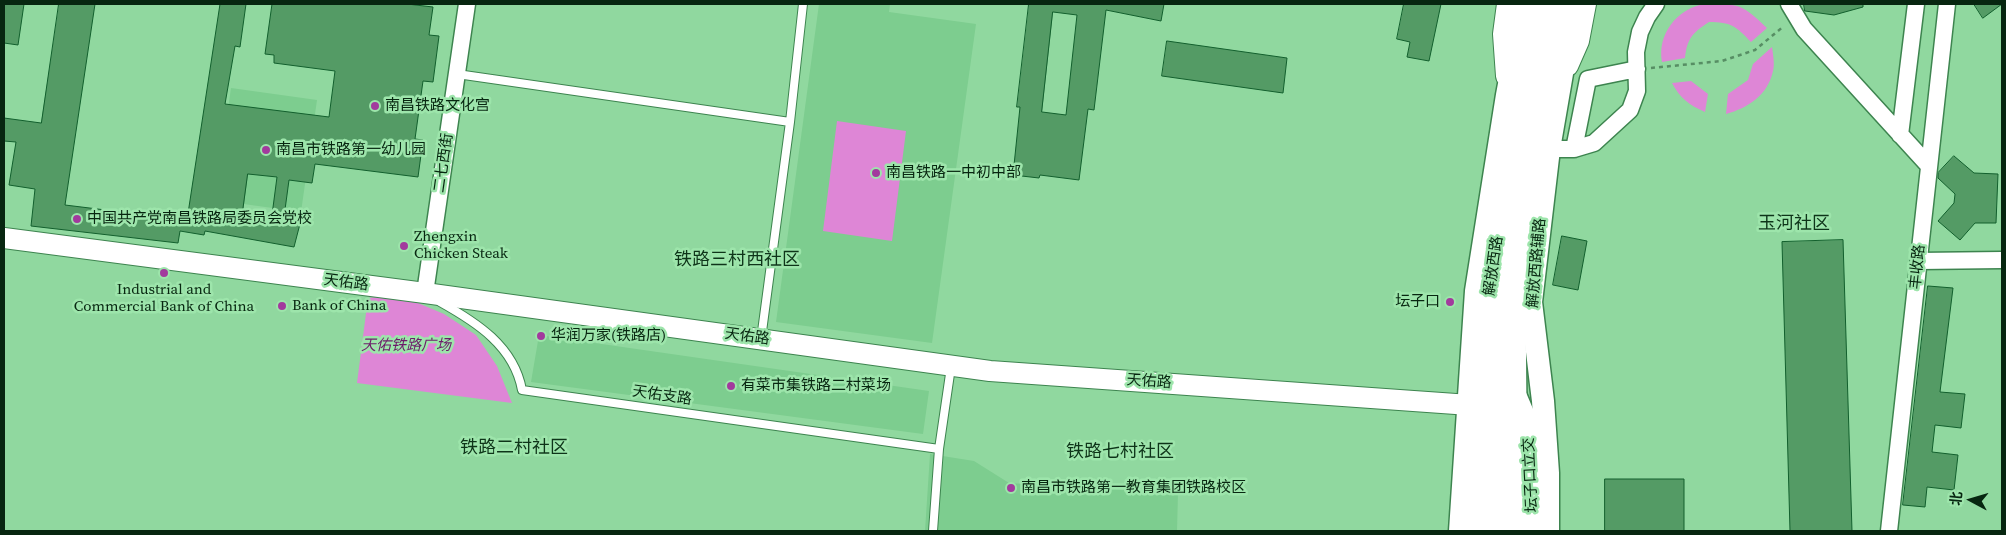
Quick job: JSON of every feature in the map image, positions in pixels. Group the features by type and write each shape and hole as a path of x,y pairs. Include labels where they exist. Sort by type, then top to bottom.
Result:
{"highway":[{"name":"坛子口立交","path":"1492,402 1530,435 1532,530"},
{"path":"1478,531 1478,470 1492,402"}],"main road":[{"path":"1460,531 1492,402 1476,291 1507,94 1524,4"},
{"name":"解放西路","path":"1498,531 1489,291 1507,254 1538,4"},
{"name":"解放西路","path":"1513,214 1532,146 1558,4"},
{"name":"解放西路辅路","path":"1532,530 1548,473 1543,401 1531,302 1548,159 1574,4"},
{"path":"1513,214 1548,159"},
{"path":"1495,170 1513,214"},
{"path":"1476,291 1507,254 1531,302"}],"street":[{"name":"二七西街","path":"425,293 467,4"},
{"path":"1507,94 1503,34 1508,4"},
{"name":"解放西路辅路","path":"1559,86 1579,41 1586,4"},
{"path":"1548,159 1574,148 1594,143 1630,110 1637,91 1640,32 1647,11 1656,4"},
{"path":"1900,135 1916,4"},
{"name":"丰收路","path":"1889,531 1947,4"},
{"path":"1793,10 1804,30 1929,166"},
{"path":"1574,148 1588,79 1637,69"},
{"name":"天佑路","path":"4,238 425,293 990,371 1492,402"},
{"path":"1919,261 2002,260"}],"lane":[{"path":"761,339 790,122 803,4"},
{"path":"457,74 790,122"},
{"name":"天佑支路","path":"425,293 466,316 489,334 508,355 519,373 522,390 939,449"},
{"path":"933,531 939,449 951,366"}],"path":[{"path":"1637,69 1722,62 1755,50 1793,10"}],"shaded area":[{"name":"南昌铁路一中初中部","path":"819,4 890,4 889,12 976,24 932,343 776,322"},
{"name":"南昌市铁路第一幼儿园","path":"231,88 317,100 301,212 215,200"},
{"name":"有菜市集铁路二村菜场","path":"539,335 929,391 923,434 531,382"},
{"name":"南昌市铁路第一教育集团铁路校区","path":"930,454 974,461 1009,483 1178,493 1177,531 925,531"}],"green space":[{"path":"1704,4 1725,4 1745,9 1767,28 1751,42 1733,26 1709,22 1691,37 1685,58 1662,62 1663,42 1671,24 1685,11"},
{"path":"1772,47 1774,68 1767,87 1762,94 1749,104 1726,114 1728,94 1748,80 1753,64"},
{"path":"1691,81 1708,94 1705,112 1694,107 1678,93 1672,83"},
{"path":"837,121 906,131 892,241 823,231"},
{"name":"天佑铁路广场","path":"377,297 418,303 444,314 476,335 497,366 512,403 357,383 368,298"}],"building":[{"path":"4,4 24,4 18,45 4,43"},
{"path":"59,4 95,4 65,205 187,220 220,4 246,4 240,47 235,46 225,104 329,117 335,71 274,63 274,55 265,54 272,4 407,4 433,7 429,35 439,36 433,82 423,81 415,139 423,140 418,177 315,164 312,183 289,180 284,217 301,220 294,247 205,231 204,235 180,231 178,243 31,226 35,189 9,185 16,142 4,141 4,118 41,123","holes":["248,174 277,177 272,215 243,211"]},
{"path":"1029,4 1164,4 1161,21 1106,10 1094,110 1088,109 1079,180 1040,175 1039,178 1013,175 1020,107 1017,107","holes":["1053,12 1077,15 1066,115 1042,112"]},
{"path":"1404,4 1441,4 1429,61 1407,57 1410,42 1397,39"},
{"path":"1804,4 1863,4 1863,7 1834,15 1805,11"},
{"path":"1974,4 2002,4 1983,18"},
{"path":"1167,41 1287,58 1283,93 1162,76"},
{"path":"1954,156 1974,173 1998,174 1996,223 1975,223 1960,240 1938,221 1954,203 1955,194 1938,178 1938,173"},
{"path":"1562,236 1587,241 1578,290 1553,285"},
{"path":"1843,240 1852,531 1790,531 1782,242"},
{"path":"1928,286 1953,288 1940,392 1965,394 1961,428 1935,425 1932,452 1958,455 1954,490 1927,487 1925,507 1903,505"},
{"path":"1605,479 1684,479 1684,531 1605,531"}],"place":[{"name":"南昌铁路文化宫","path":"375,106"},
{"name":"南昌市铁路第一幼儿园","path":"266,150"},
{"name":"南昌铁路一中初中部","path":"876,173"},
{"name":"中国共产党南昌铁路局委员会党校","path":"77,219"},
{"name":"Zhengxin Chicken Steak","path":"404,246"},
{"name":"Industrial and Commercial Bank of China","path":"164,273"},
{"name":"坛子口","path":"1450,302"},
{"name":"Bank of China","path":"282,306"},
{"name":"华润万家(铁路店)","path":"541,336"},
{"name":"有菜市集铁路二村菜场","path":"731,386"},
{"name":"南昌市铁路第一教育集团铁路校区","path":"1011,488"}],"district":[{"name":"玉河社区","path":"1794,224"},
{"name":"铁路三村西社区","path":"737,260"},
{"name":"铁路二村社区","path":"514,448"},
{"name":"铁路七村社区","path":"1120,452"}]}
